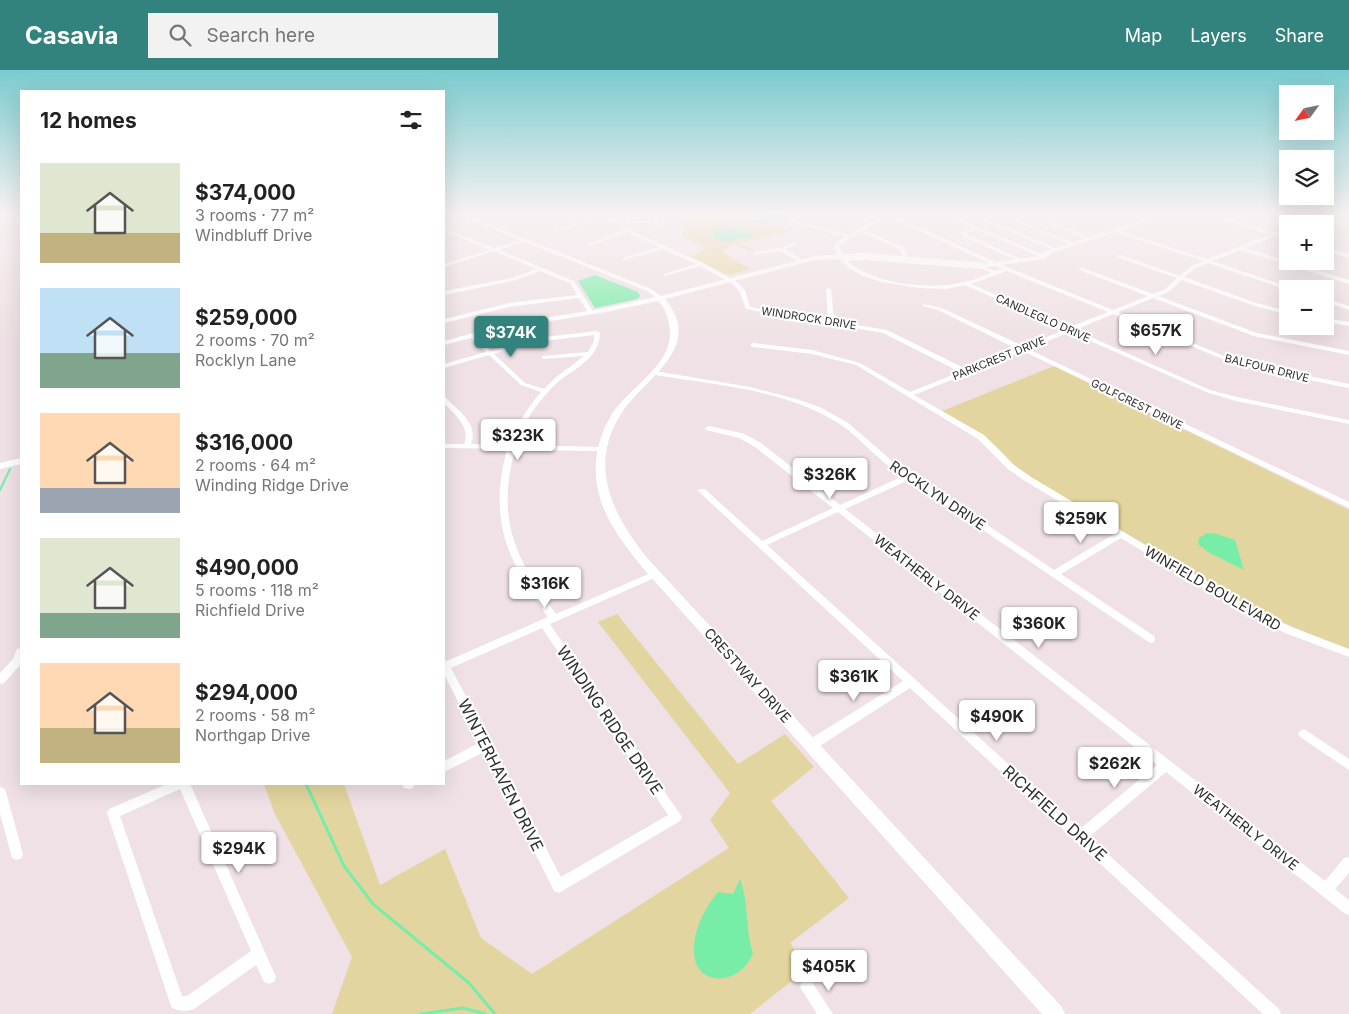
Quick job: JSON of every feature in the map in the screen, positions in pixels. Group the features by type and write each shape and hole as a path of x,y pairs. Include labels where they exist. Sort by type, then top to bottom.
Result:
{"main road":[{"path":"569,258 669,300"},
{"path":"643,302 660,304 727,278 798,259 812,258"},
{"path":"886,258 996,263 1026,258"},
{"path":"932,258 996,263 1024,258"},
{"path":"646,289 664,293 669,300"},
{"path":"643,302 649,295 646,289"},
{"path":"445,343 526,322 590,313 643,302 669,300"},
{"name":"CRESTWAY DRIVE","path":"669,300 674,320 670,354 655,373 618,412 610,427 603,449 600,465 603,490 608,508 628,542 656,574 1055,1014"},
{"path":"0,466 20,461"}],"street":[{"path":"445,266 467,258"},
{"path":"512,258 572,282 590,313"},
{"name":"WINDROCK DRIVE","path":"688,258 727,278 742,290 748,308 891,333 966,372"},
{"path":"843,258 853,268 870,276 900,285 939,288 965,283 1007,269"},
{"path":"868,258 983,268 996,273"},
{"path":"985,258 996,263"},
{"path":"1125,258 1279,311"},
{"path":"1199,258 1279,285"},
{"name":"PARKCREST DRIVE","path":"910,394 1169,290 1187,270 1215,258"},
{"path":"1273,258 1349,282"},
{"name":"BALFOUR DRIVE","path":"996,263 1241,364 1349,386"},
{"path":"666,275 701,264"},
{"path":"445,293 513,279 540,269"},
{"path":"1082,269 1256,335 1349,353"},
{"name":"CANDLEGLO DRIVE","path":"965,283 1215,393 1349,422"},
{"path":"829,290 831,321"},
{"path":"445,321 516,304 580,296"},
{"path":"1334,303 1349,308"},
{"name":"GOLFCREST DRIVE","path":"925,305 940,309 1349,505"},
{"path":"1334,322 1349,324"},
{"name":"WINDING RIDGE DRIVE","path":"489,352 535,340 597,333 595,348 545,391 521,424 510,447 503,489 503,514 507,536 518,564 549,621 676,817 559,886"},
{"path":"471,335 523,384 545,391"},
{"path":"753,345 812,352 847,359 910,394"},
{"path":"445,366 489,352"},
{"path":"544,357 588,354"},
{"name":"ROCKLYN DRIVE","path":"655,373 765,393 812,407 838,419 855,431 874,451 1150,639"},
{"name":"WINFIELD BOULEVARD","path":"910,394 981,437 1011,467 1028,479 1120,535 1261,617 1349,653"},
{"path":"445,400 470,430 470,439 467,446"},
{"name":"WEATHERLY DRIVE","path":"710,428 742,436 755,443 1349,908"},
{"path":"445,446 603,449"},
{"path":"760,545 910,476"},
{"name":"RICHFIELD DRIVE","path":"702,491 1274,1014"},
{"path":"1054,574 1120,535"},
{"path":"445,666 656,574"},
{"path":"0,680 8,672 20,654"},
{"name":"WINTERHAVEN DRIVE","path":"445,668 559,886"},
{"path":"811,744 911,682"},
{"path":"1304,734 1349,765"},
{"path":"445,766 486,745"},
{"path":"1081,836 1167,764"},
{"path":"177,785 112,814 178,1003 189,1004 259,954"},
{"path":"184,785 269,976"},
{"path":"0,792 17,854"},
{"path":"1326,890 1349,863"},
{"path":"807,987 826,1014"}],"shaded area":[{"path":"693,258 731,258 751,269 728,275"},
{"path":"595,275 638,292 640,296 637,299 595,308 578,281"},
{"path":"1054,366 1349,510 1349,650 1267,616 1212,587 1016,468 996,446 942,411"},
{"path":"1207,533 1235,540 1244,570 1208,552 1198,544 1199,538"},
{"path":"617,614 738,764 785,734 814,767 771,801 849,898 790,943 808,968 750,1014 332,1014 352,957 274,812 264,785 344,785 380,885 445,849 481,938 532,974 729,848 710,820 730,793 598,622"},
{"path":"740,879 745,897 753,953 747,964 739,972 729,977 710,977 702,972 696,964 694,944 698,928 704,912 718,892 733,894"}],"waterway":[{"path":"0,490 10,469"},
{"path":"306,785 344,866 373,904 469,983 495,1014"},
{"path":"421,1014 463,1008 485,1014"}]}
